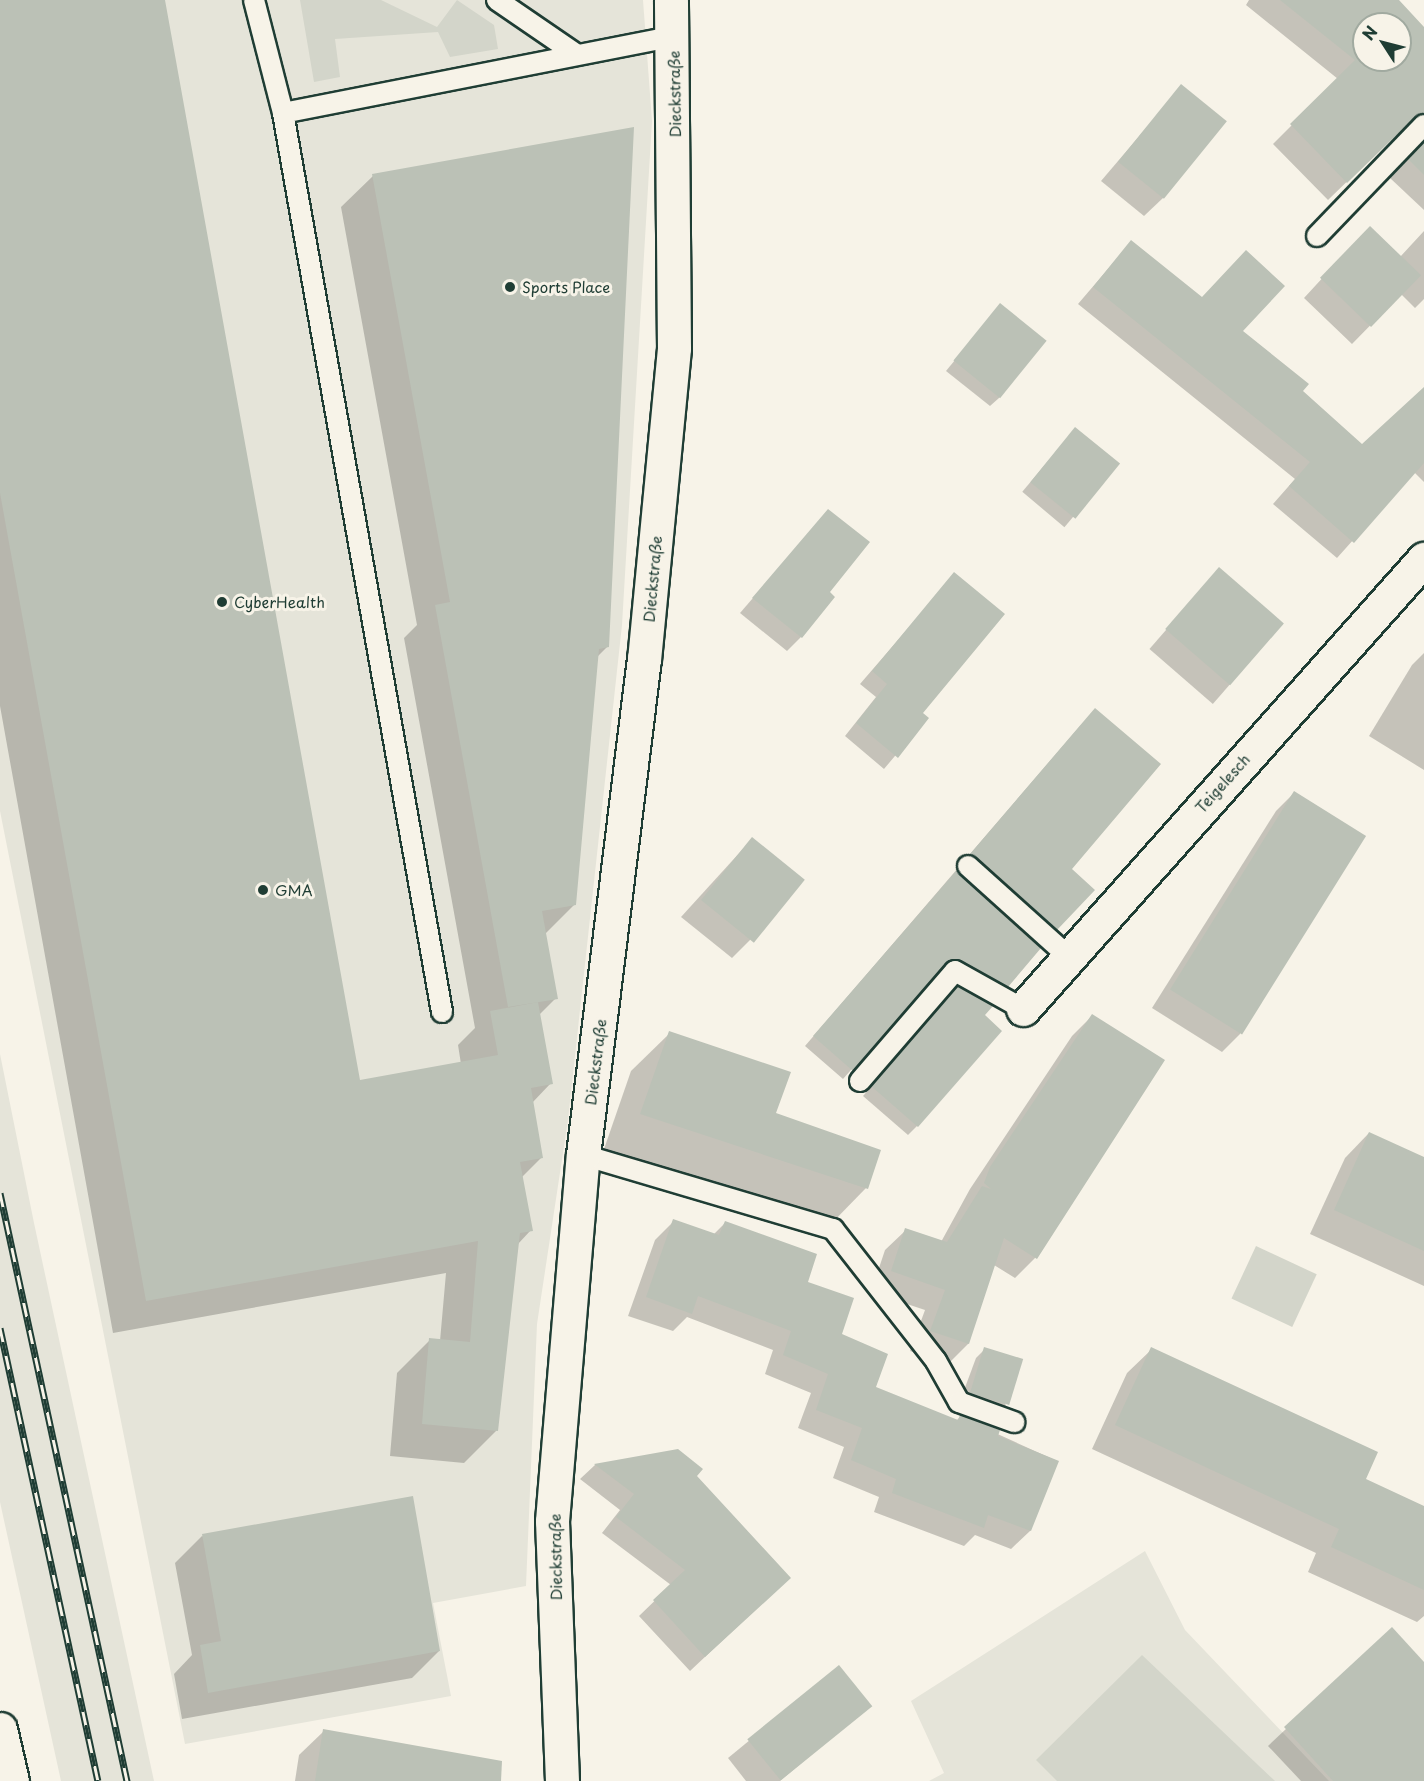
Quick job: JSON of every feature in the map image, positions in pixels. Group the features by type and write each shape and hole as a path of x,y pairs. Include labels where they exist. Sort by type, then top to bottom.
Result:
{"street":[{"name":"Dieckstraße","path":"562,1781 552,1521 583,1155 644,660 674,348 671,0"},
{"name":"Teigelesch","path":"1023,1010 1068,956 1424,559"},
{"path":"0,1729 12,1781"}],"lane":[{"path":"254,0 284,113 442,1012"},
{"path":"497,0 576,54"},
{"path":"284,113 672,37"},
{"path":"1317,236 1424,125"},
{"path":"968,866 1068,956"},
{"path":"860,1081 955,971 1023,1010"},
{"path":"583,1155 833,1229 936,1361 959,1402 1014,1422"}],"shaded area":[{"path":"0,0 643,0 652,121 622,625 568,1120 537,1324 526,1586 433,1603 451,1696 185,1744 0,811"},
{"path":"300,0 381,0 437,27 457,0 494,25 498,49 450,57 438,32 335,39 340,77 314,82"},
{"path":"0,1054 154,1781 61,1781 0,1502"},
{"path":"1256,1246 1317,1274 1292,1327 1231,1299"},
{"path":"1145,1551 1185,1630 1329,1781 929,1781 944,1773 911,1701"},
{"path":"1142,1655 1275,1781 1057,1781 1036,1760"}],"building":[{"path":"0,0 165,0 360,1080 498,1055 490,1011 538,1002 553,1084 531,1088 543,1158 520,1162 533,1231 520,1233 498,1431 422,1424 429,1338 470,1342 478,1241 146,1301 0,493"},
{"path":"1280,0 1399,0 1410,12 1352,12 1352,58"},
{"path":"1412,14 1424,27 1424,113 1415,117 1347,183 1290,124 1352,63 1352,72 1412,72"},
{"path":"1181,84 1227,121 1164,199 1118,162"},
{"path":"634,127 609,647 599,649 576,905 542,911 558,999 508,1007 435,605 450,602 372,174"},
{"path":"1424,142 1424,175 1408,159"},
{"path":"1370,226 1421,275 1371,327 1320,278"},
{"path":"1131,240 1202,297 1246,250 1285,286 1243,331 1309,384 1303,391 1362,444 1424,387 1424,463 1354,543 1289,486 1310,462 1093,287"},
{"path":"1000,303 1047,341 1000,398 953,361"},
{"path":"1075,427 1120,464 1075,519 1030,482"},
{"path":"828,509 870,542 830,592 835,597 802,638 752,598"},
{"path":"1219,567 1284,623 1230,685 1165,629"},
{"path":"954,572 1005,614 923,713 929,718 898,758 856,723 887,684 872,671"},
{"path":"1095,708 1161,764 1072,869 1095,890 1057,930 970,854"},
{"path":"1294,791 1366,836 1242,1034 1170,989"},
{"path":"752,837 805,880 754,943 701,900"},
{"path":"957,870 1041,948 1008,987 961,961 950,960 853,1071 813,1036"},
{"path":"958,986 993,1006 985,1015 1002,1031 918,1127 871,1086"},
{"path":"1092,1014 1165,1060 1037,1259 1004,1238 969,1344 930,1331 945,1290 891,1271 905,1228 947,1242 982,1186 991,1189 984,1183 990,1167"},
{"path":"669,1031 791,1072 776,1113 881,1150 868,1189 640,1114"},
{"path":"1369,1132 1424,1157 1424,1251 1334,1210"},
{"path":"673,1219 719,1235 725,1221 817,1254 808,1282 854,1298 842,1334 888,1354 876,1387 958,1420 960,1415 1000,1430 998,1436 1059,1461 1031,1531 988,1515 984,1528 892,1493 896,1479 851,1460 862,1428 816,1410 828,1374 783,1355 791,1331 698,1296 692,1314 646,1297"},
{"path":"984,1347 1023,1359 1009,1405 970,1393"},
{"path":"1151,1347 1378,1452 1366,1479 1424,1506 1424,1590 1331,1547 1339,1529 1115,1425"},
{"path":"678,1449 703,1469 697,1476 791,1578 705,1657 653,1600 685,1570 616,1517 634,1494 594,1464"},
{"path":"413,1496 440,1651 208,1693 200,1645 221,1641 202,1534"},
{"path":"1392,1627 1424,1662 1424,1781 1333,1781 1284,1727"},
{"path":"839,1665 872,1706 781,1780 747,1739"},
{"path":"323,1729 502,1761 501,1781 315,1781"}],"railway":[{"path":"0,1193 127,1781"},
{"path":"0,1328 98,1781"}],"place":[{"name":"Sports Place","path":"510,287"},
{"name":"CyberHealth","path":"222,602"},
{"name":"GMA","path":"263,890"}]}
